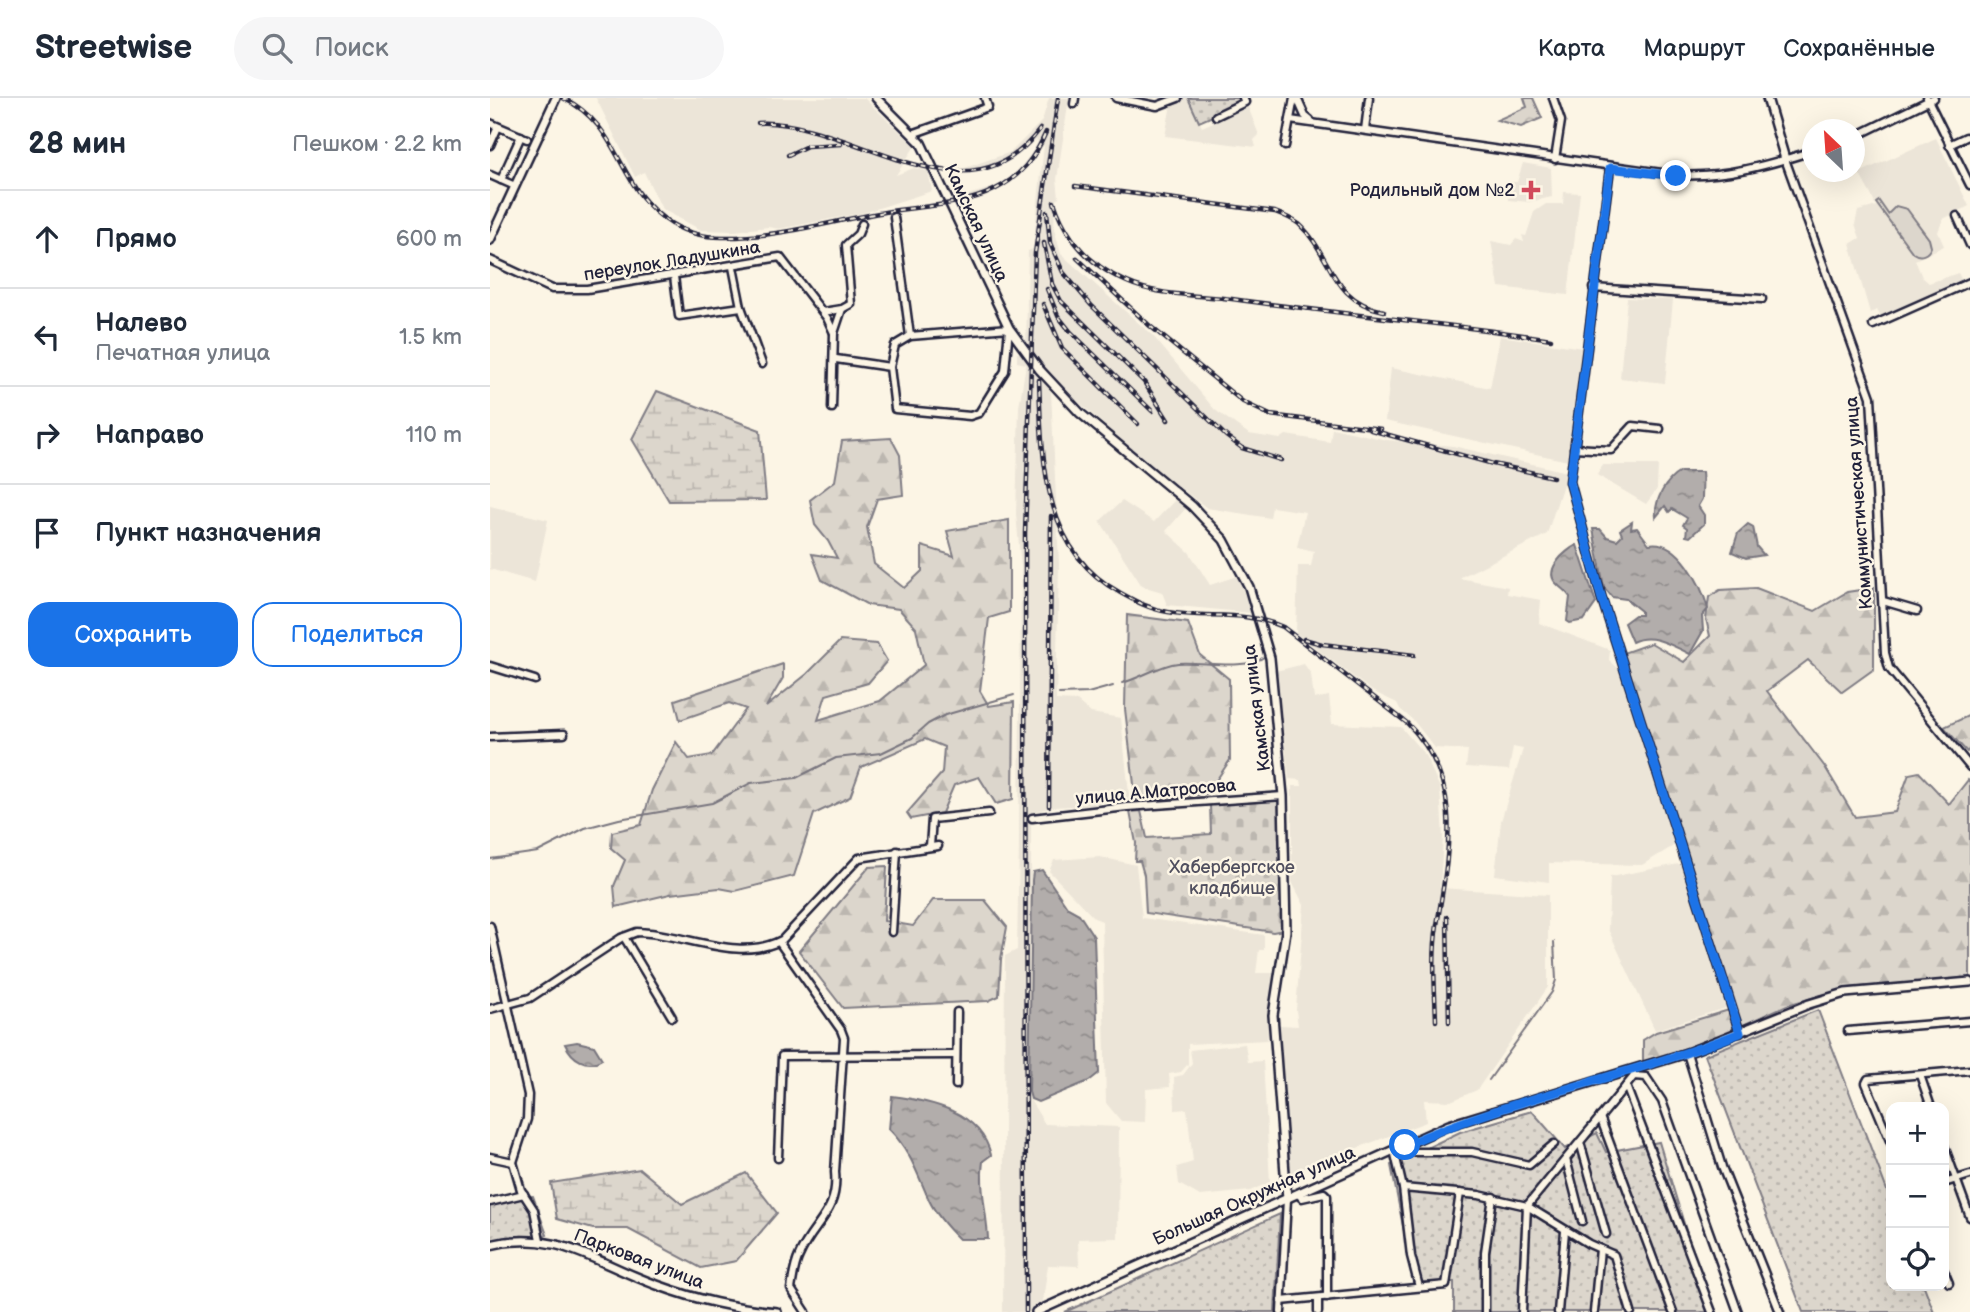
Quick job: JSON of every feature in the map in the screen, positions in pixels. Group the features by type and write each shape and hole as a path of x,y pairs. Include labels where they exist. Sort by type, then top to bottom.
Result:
{"main road":[{"path":"490,240 556,98"},
{"name":"Камская улица","path":"876,98 915,133 951,201 1009,328 1039,369 1075,408 1192,506 1232,551 1249,587 1268,648 1275,692 1283,796 1286,931 1273,1015 1287,1199"},
{"name":"Коммунистическая улица","path":"1767,98 1785,159"},
{"name":"Большая Окружная улица","path":"1036,1312 1449,1125 1514,1103 1633,1073 1809,1004 1845,993 1970,982"},
{"name":"Парковая улица","path":"490,1245 514,1239 550,1241 654,1284 717,1306 777,1312"}],"street":[{"path":"915,133 988,107 985,98"},
{"path":"1116,98 1157,106 1178,98"},
{"path":"1216,116 1245,102 1243,98"},
{"path":"1285,146 1295,98"},
{"path":"1295,98 1305,116 1312,121"},
{"path":"1365,130 1370,98"},
{"path":"1553,98 1561,121 1555,159"},
{"path":"1865,132 1930,99 1949,145 1970,185"},
{"path":"1290,120 1312,121 1610,168 1702,177 1802,153"},
{"path":"490,123 524,137 500,180"},
{"path":"490,145 498,127"},
{"path":"1949,145 1966,137"},
{"name":"Коммунистическая улица","path":"1785,159 1871,397 1885,653 1889,668 1970,767"},
{"path":"1610,168 1570,482 1602,599 1740,1033"},
{"path":"490,175 515,186"},
{"path":"1957,216 1970,245"},
{"path":"894,217 910,336"},
{"path":"834,333 822,312 842,309 851,304 846,245 858,234 862,224"},
{"name":"переулок Ладушкина","path":"490,260 561,290 587,289 674,276 780,257 822,312"},
{"path":"733,267 741,307 762,364"},
{"path":"674,276 680,316 741,307"},
{"path":"1873,325 1970,282"},
{"path":"1593,288 1762,299"},
{"path":"832,408 834,333 842,309"},
{"path":"1009,328 1004,371 979,413 970,416 895,409 890,367 895,345 910,336 1009,328"},
{"path":"835,359 890,367"},
{"path":"1574,448 1611,450 1633,426 1660,429"},
{"path":"1882,601 1917,611"},
{"path":"490,666 535,680"},
{"path":"490,737 564,734"},
{"name":"улица А.Матросова","path":"1032,818 1127,807 1283,796"},
{"path":"490,1009 508,1005 542,991 624,937 647,933 750,950 779,942 855,860 934,846 932,819 989,813"},
{"path":"892,932 897,851"},
{"path":"490,926 528,1103 524,1131 513,1163 524,1194 534,1210 540,1240"},
{"path":"624,937 672,1017"},
{"path":"779,942 841,1030 836,1189 833,1202 796,1265 791,1289 806,1312"},
{"path":"956,1085 957,1012"},
{"path":"1848,1031 1970,1021"},
{"path":"1687,1053 1722,1167 1780,1312"},
{"path":"778,1158 782,1056 956,1055"},
{"path":"1886,1131 1866,1083 1872,1076 1970,1070"},
{"path":"1522,1312 1527,1206 1626,1086 1633,1073 1646,1077 1662,1101 1738,1312"},
{"path":"1920,1074 1929,1102"},
{"path":"1626,1086 1712,1312"},
{"path":"1600,1117 1673,1312"},
{"path":"1580,1142 1606,1234"},
{"path":"1405,1145 1412,1152 1472,1152 1530,1165 1554,1144"},
{"path":"1394,1150 1411,1256 1419,1287"},
{"path":"490,1157 513,1163"},
{"path":"1566,1159 1582,1221"},
{"path":"1949,1161 1970,1217"},
{"path":"1949,1181 1970,1175"},
{"path":"1402,1188 1460,1193 1527,1206 1565,1231 1614,1255 1631,1312"},
{"path":"1298,1194 1302,1198 1324,1193 1327,1196 1327,1297"},
{"path":"1282,1301 1446,1285 1460,1193"},
{"path":"490,1202 524,1194"},
{"path":"1485,1312 1485,1251 1493,1198"},
{"path":"1281,1312 1287,1199"},
{"path":"1558,1312 1565,1231"},
{"path":"1594,1312 1600,1249"},
{"path":"1318,1298 1318,1312"}],"shaded area":[{"path":"596,98 864,98 915,146 896,175 914,168 928,171 932,191 863,213 779,229 768,227 735,231 701,230 662,209 644,172 635,177"},
{"path":"1049,98 1069,98 1057,179 1059,198 1055,202 1054,229 1061,254 1153,336 1215,410 1249,434 1280,439 1286,435 1330,442 1332,428 1387,440 1453,446 1567,472 1547,534 1459,578 1508,587 1507,594 1541,600 1539,623 1610,650 1609,660 1619,669 1675,845 1642,865 1549,863 1549,882 1495,875 1501,821 1523,749 1513,747 1509,770 1466,767 1468,750 1435,748 1397,703 1372,691 1296,633 1298,566 1311,566 1314,551 1297,547 1305,512 1272,507 1270,518 1207,508 1142,459 1041,368 1026,349 1028,251 1033,249 1044,145 1018,177 999,190 970,200 953,203 951,200 998,186 1016,173 1040,143 1036,140 1012,159 986,169 943,172 937,171 935,167 965,168 1011,152 1042,121"},
{"path":"1188,98 1202,127 1248,107 1259,135 1254,140 1256,147 1165,136 1170,110 1168,105"},
{"path":"1936,138 1969,206 1943,219 1938,232 1944,246 1915,260 1922,277 1929,283 1958,273 1962,281 1882,319 1877,310 1870,313 1850,244 1860,238 1855,224 1858,211 1877,206 1864,182 1865,170"},
{"name":"Родильный дом №2","path":"1523,163 1551,168 1552,197 1529,202 1508,200 1510,182 1517,182"},
{"path":"1564,192 1580,193 1568,295 1499,287 1491,241 1511,245 1516,239 1524,242 1522,235 1526,236 1534,212 1546,204 1563,204"},
{"path":"1627,298 1673,300 1665,383 1620,378"},
{"path":"1500,336 1583,348 1568,461 1385,421 1391,368 1490,388"},
{"path":"1017,353 1024,353 1051,392 1059,563 1056,700 1077,701 1091,713 1121,718 1130,803 1053,807 1033,812 1031,824 1030,1100 1045,1124 1119,1127 1118,1238 1078,1239 1079,1266 1048,1265 1042,1307 1030,1312 1003,1312 1005,956 1017,950 1021,567 1016,514 1019,407 1026,364 1017,362"},
{"path":"1603,465 1658,465 1657,489 1646,504 1597,475"},
{"path":"1175,500 1186,508 1166,531 1189,552 1210,585 1237,576 1252,613 1167,605 1162,592 1142,586 1100,521 1122,501 1154,522"},
{"path":"490,506 548,520 535,582 490,569"},
{"path":"1304,664 1311,674 1314,699 1329,696 1332,724 1401,727 1425,755 1440,788 1443,837 1440,888 1548,895 1548,987 1477,1090 1451,1101 1424,1100 1426,1122 1291,1173 1279,1025 1298,1026 1296,1010 1304,905 1292,882 1292,786 1302,786 1301,780 1289,779 1276,671"},
{"path":"1100,857 1136,865 1142,918 1264,935 1264,950 1259,950 1256,973 1273,973 1267,1040 1188,1044 1188,1064 1181,1072 1169,1074 1170,1087 1146,1089 1145,1122 1121,1121 1106,1103 1102,921 1094,918 1049,871 1054,860"},
{"path":"1684,863 1729,1007 1655,1030 1608,929 1610,877"},
{"path":"1245,1044 1248,1062 1263,1061 1270,1182 1250,1191 1200,1196 1179,1184 1177,1167 1193,1162 1187,1109 1175,1110 1174,1077 1183,1075 1192,1063 1190,1050"}],"green space":[{"path":"1188,98 1237,98 1240,104 1199,122"},
{"path":"1524,98 1533,98 1542,118 1521,127 1497,120 1527,107"},
{"path":"1879,201 1888,214 1896,206 1907,209 1929,239 1931,247 1928,252 1924,255 1913,253 1876,203"},
{"path":"657,391 760,430 766,500 669,501 632,439"},
{"path":"891,438 900,455 903,495 877,499 867,527 874,564 904,588 922,571 922,546 954,556 947,531 1009,520 1009,612 989,618 980,691 989,706 1014,702 1013,799 996,804 979,777 954,785 942,813 911,819 907,813 942,773 944,747 925,739 861,767 850,797 814,814 794,876 735,891 719,888 670,894 616,907 614,886 625,860 611,848 612,832 641,825 652,790 676,742 689,759 712,755 746,709 729,703 680,720 675,700 783,664 783,678 766,707 807,674 840,641 877,644 887,661 868,683 826,695 818,720 880,701 924,665 916,628 899,609 868,605 822,580 812,554 837,558 815,525 810,500 835,481 842,441"},
{"path":"1756,588 1815,611 1847,592 1874,588 1874,669 1842,692 1808,660 1767,691 1825,767 1855,817 1895,812 1909,774 1919,772 1949,804 1968,780 1970,782 1970,978 1848,988 1787,1005 1741,1026 1623,653 1651,643 1684,662 1710,636 1706,619 1709,597 1720,590"},
{"path":"1127,615 1188,623 1200,655 1229,679 1230,760 1207,794 1136,801 1125,709"},
{"path":"1970,715 1970,748 1967,752 1944,727"},
{"name":"Хабербергское кладбище","path":"1279,800 1284,930 1273,932 1146,913 1144,875 1140,861 1135,861 1136,843 1130,812 1141,811 1147,838 1211,834 1210,805"},
{"path":"887,866 884,921 913,926 933,900 985,900 1007,927 1001,959 999,996 988,1001 843,1008 799,951 869,867"},
{"path":"1729,1010 1734,1031 1643,1063 1643,1040 1656,1032"},
{"path":"1818,1010 1886,1188 1886,1291 1926,1291 1934,1312 1803,1312 1705,1055"},
{"path":"1532,1111 1565,1149 1597,1133 1606,1152 1659,1142 1711,1312 1454,1312 1454,1282 1414,1282 1391,1165 1460,1132"},
{"path":"640,1169 682,1204 746,1173 777,1213 736,1261 701,1268 628,1229 593,1229 557,1219 551,1183"},
{"path":"533,1196 547,1235 490,1242 490,1200"},
{"path":"1280,1214 1275,1312 1065,1312"}],"water":[{"path":"1680,472 1702,472 1702,499 1698,506 1704,515 1704,524 1690,537 1686,536 1687,528 1683,525 1687,518 1672,509 1669,512 1665,506 1656,517 1662,491"},
{"path":"1632,522 1631,529 1637,528 1649,544 1670,548 1679,556 1700,588 1708,609 1702,616 1703,631 1690,654 1654,639 1632,642 1624,623 1635,615 1641,615 1641,611 1626,599 1612,597 1604,587 1593,529 1600,529 1607,537 1617,540 1622,535 1620,530"},
{"path":"1748,524 1753,527 1757,547 1764,555 1746,558 1732,552 1738,533"},
{"path":"1577,545 1596,603 1584,620 1570,623 1567,621 1570,597 1553,579 1552,574 1562,556"},
{"path":"1042,870 1068,908 1079,914 1094,937 1099,1073 1089,1081 1038,1102 1031,1099 1029,1092 1032,880 1033,872"},
{"path":"577,1042 594,1046 602,1059 591,1063 580,1061 565,1044"},
{"path":"892,1096 938,1105 952,1111 965,1118 985,1140 991,1155 983,1161 982,1171 988,1239 959,1239 935,1211 908,1154 889,1129"}],"waterway":[{"path":"1122,683 1171,664 1235,665 1264,657"},
{"path":"1059,694 1088,693 1113,686"},
{"path":"490,859 538,852 585,828 619,819 712,803 751,783 796,778 836,758 881,753 912,738 928,724 945,715 1014,695"},
{"path":"1489,1080 1552,992 1556,980 1554,942"}],"railway":[{"path":"563,98 583,110 598,125 640,194 654,210 684,230 716,237 784,232 982,195 1003,185 1019,173 1032,158 1046,132"},
{"path":"1026,1312 1025,533 1035,253 1058,98"},
{"path":"758,123 794,126 906,162 943,170 978,170 1010,158 1040,129"},
{"path":"788,155 807,146 841,144"},
{"path":"1075,186 1278,213 1299,224 1310,236 1342,287 1366,306 1384,311"},
{"path":"1054,202 1065,228 1082,250 1102,268 1139,287 1551,339"},
{"path":"1047,212 1050,243 1063,272 1091,305 1226,436 1242,448 1281,460"},
{"path":"1044,243 1052,284 1061,301 1144,382 1168,420"},
{"path":"1077,258 1150,326 1243,402 1270,415 1381,429"},
{"path":"1047,289 1058,316 1070,331 1152,411"},
{"path":"1043,304 1062,348 1138,424"},
{"path":"1039,380 1042,440 1051,500 1074,552 1094,574 1119,592 1155,609 1183,614 1254,618 1283,627 1407,723 1425,745 1438,769 1448,818 1446,871 1435,949 1436,1021"},
{"path":"1371,430 1493,464 1553,477"},
{"path":"1049,806 1051,516"},
{"path":"1304,639 1322,644 1414,655"},
{"path":"1447,917 1449,1022"}],"place":[{"name":"Родильный дом №2","path":"1531,190"}],"route":[{"path":"1405,1145 1449,1125 1514,1103 1659,1062 1740,1033 1602,599 1570,482 1610,168 1676,176"}]}
